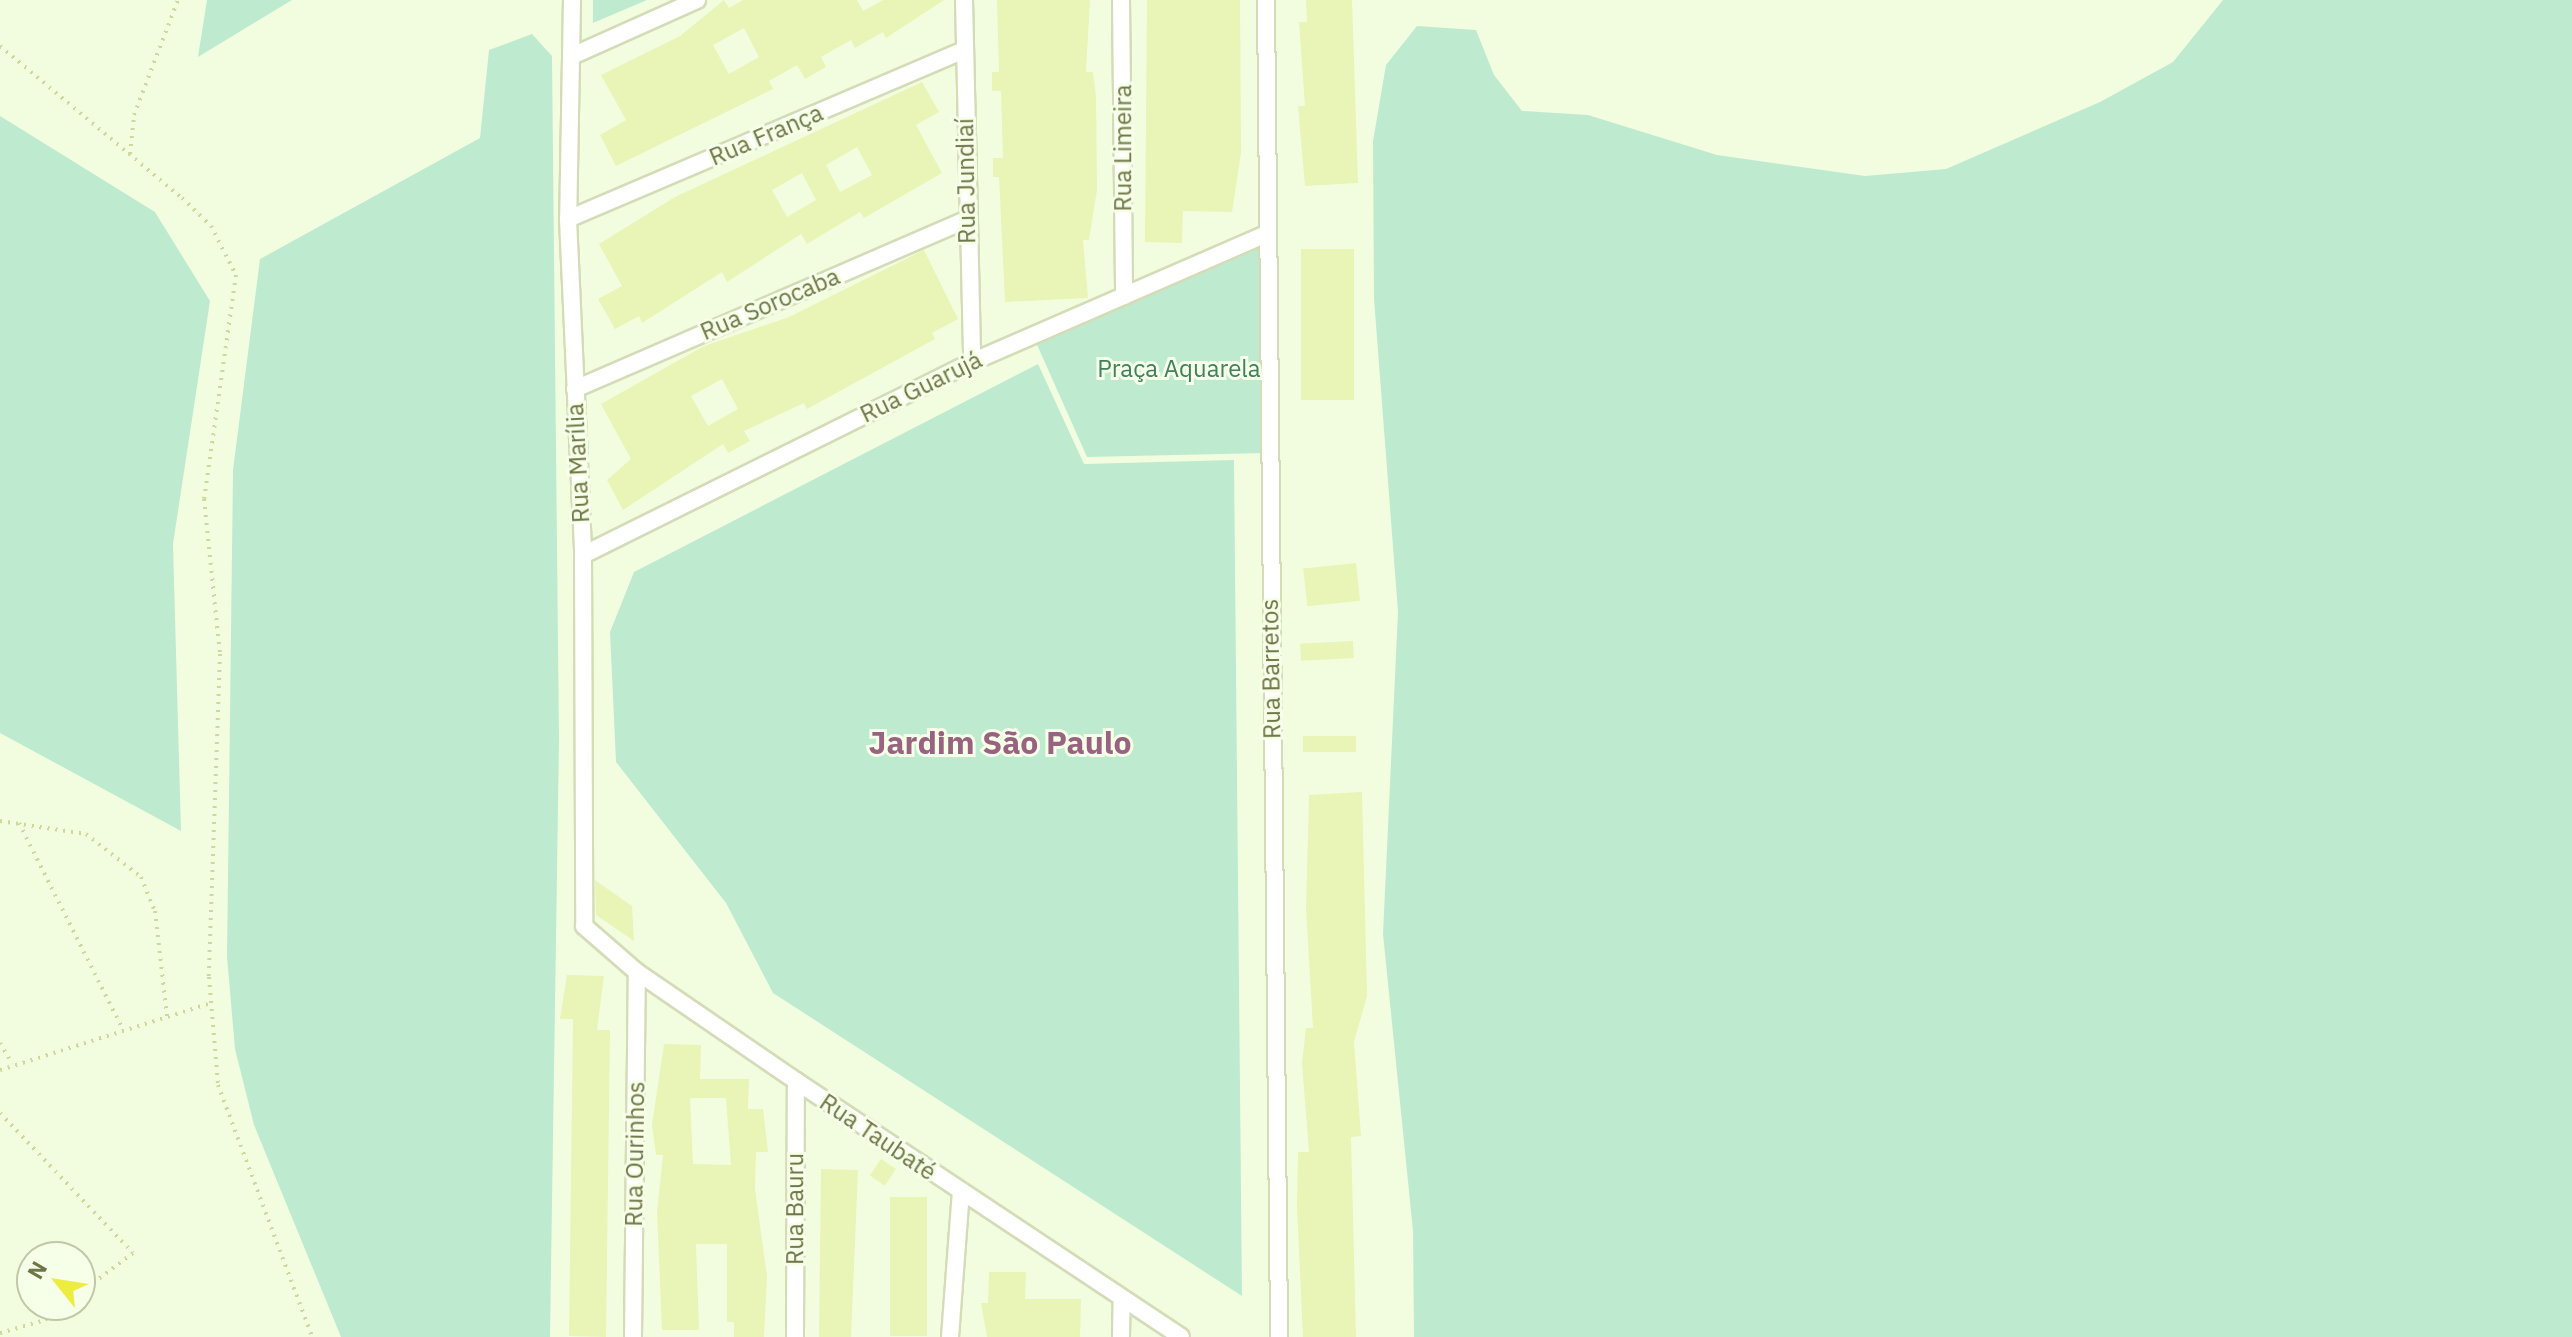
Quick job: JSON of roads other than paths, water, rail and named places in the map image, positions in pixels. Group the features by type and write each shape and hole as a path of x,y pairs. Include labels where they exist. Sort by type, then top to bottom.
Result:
{"street":[{"name":"Rua Marília","path":"572,0 568,219 583,555 584,926"},
{"path":"572,56 697,0"},
{"name":"Rua Jundiaí","path":"964,0 966,220 972,362"},
{"name":"Rua Limeira","path":"1121,0 1124,296"},
{"name":"Rua Barretos","path":"1266,0 1279,1337"},
{"name":"Rua França","path":"568,219 964,50"},
{"name":"Rua Sorocaba","path":"575,389 966,220"},
{"name":"Rua Guarujá","path":"583,555 972,362 1267,234"},
{"name":"Rua Taubaté","path":"584,926 637,972 1181,1337"},
{"name":"Rua Ourinhos","path":"633,1337 637,972"},
{"name":"Rua Bauru","path":"795,1337 796,1081"},
{"path":"950,1337 961,1192"},
{"path":"1121,1337 1122,1298"}],"district":[{"name":"Jardim São Paulo","path":"1000,742"}],"park label":[{"name":"Praça Aquarela","path":"1179,369"}]}
